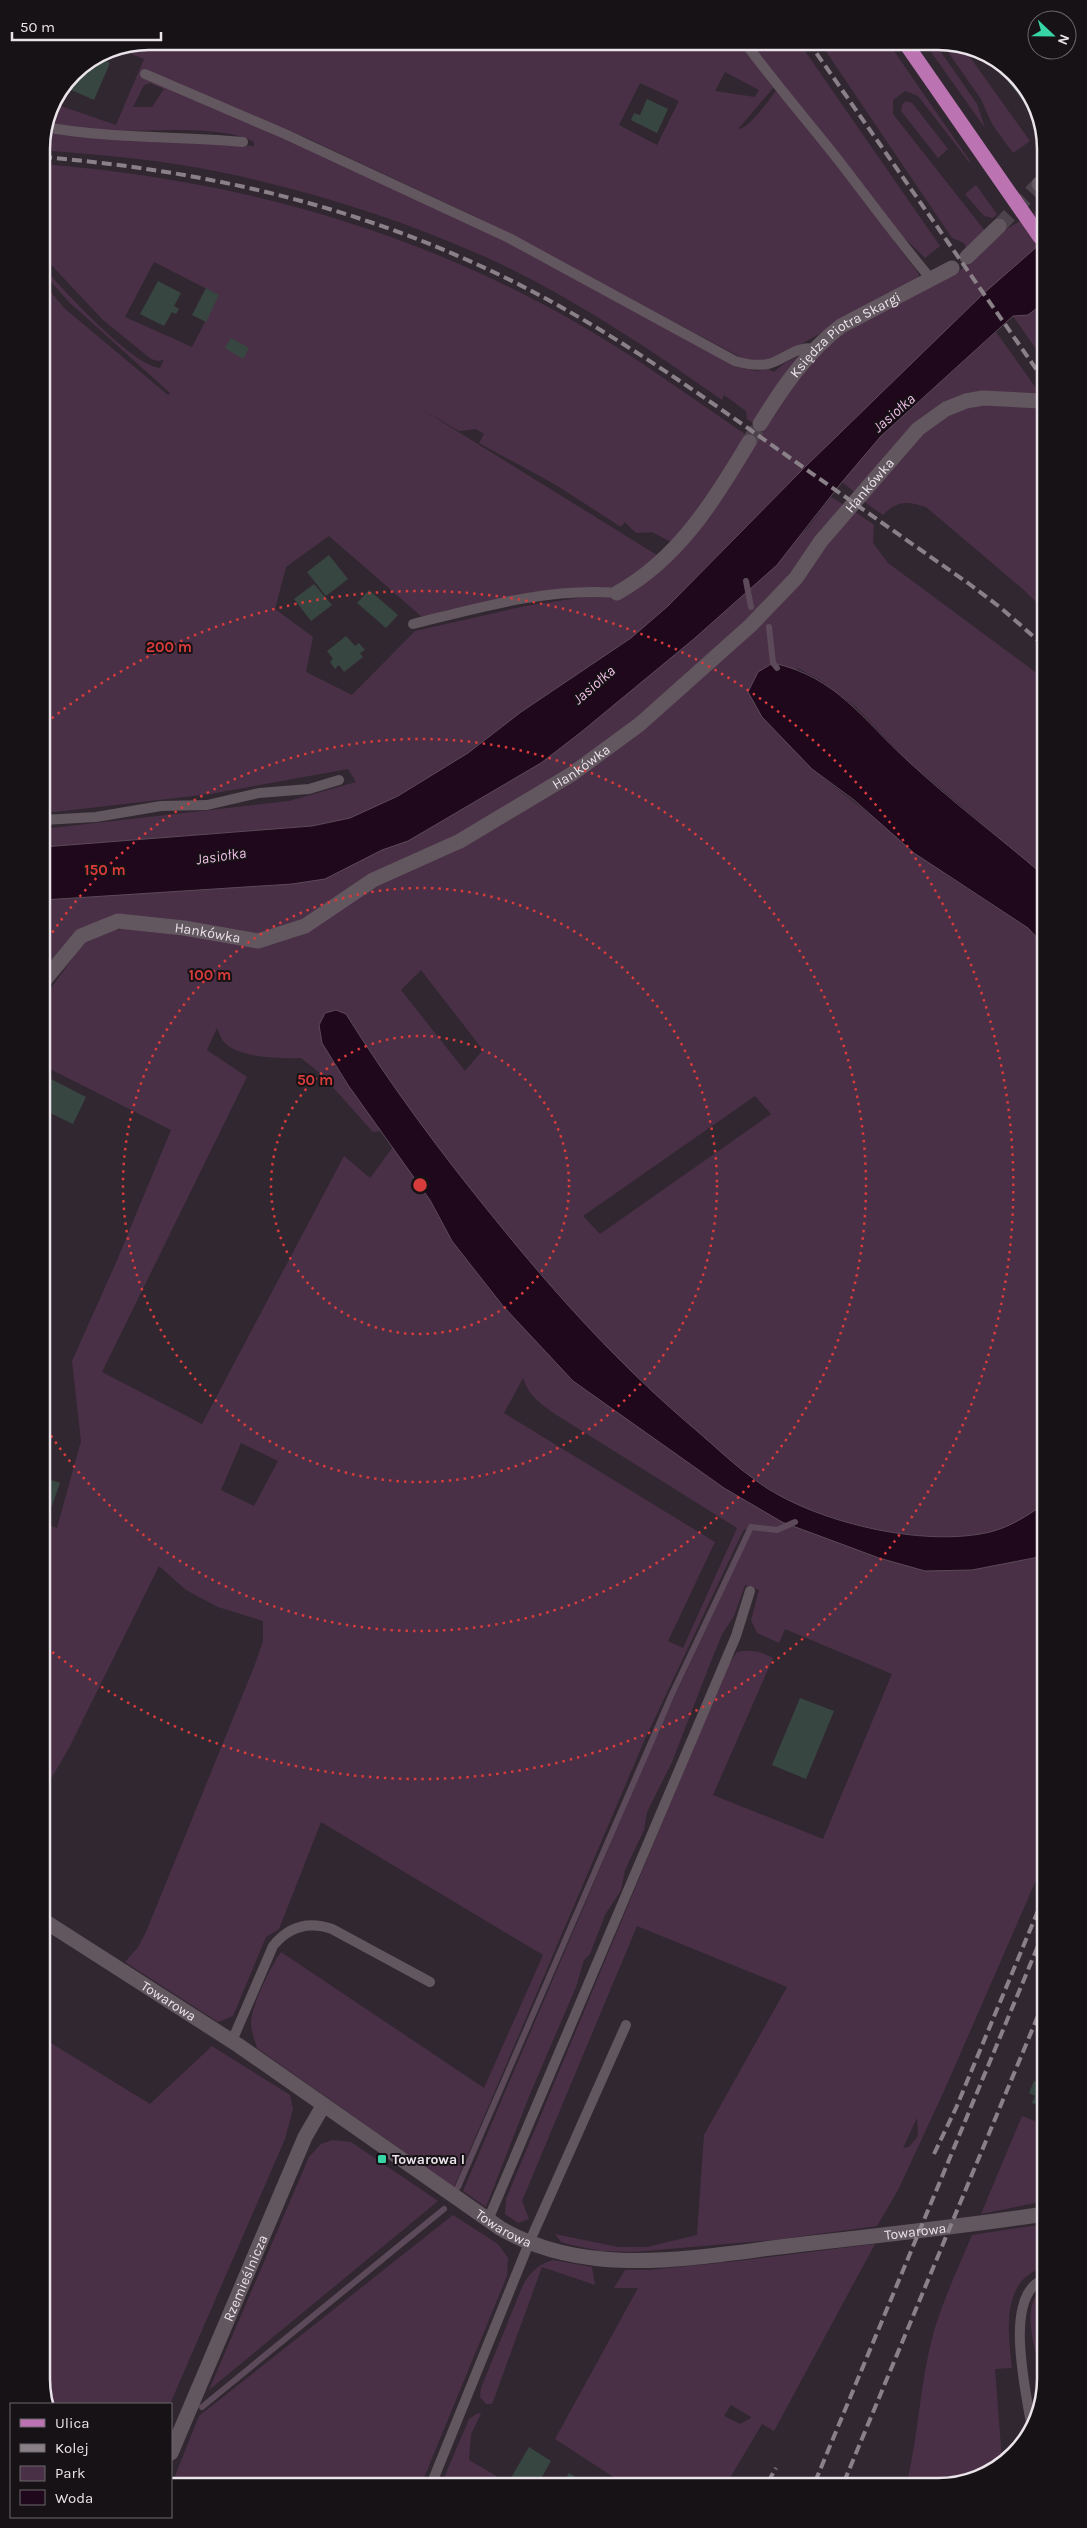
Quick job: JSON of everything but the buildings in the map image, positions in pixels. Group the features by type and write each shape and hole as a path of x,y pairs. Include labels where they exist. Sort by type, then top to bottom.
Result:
{"main road":[{"path":"910,50 1037,233"}],"street":[{"path":"967,257 999,226"},
{"name":"Księdza Piotra Skargi","path":"760,424 813,350 841,326 952,268"},
{"name":"Hankówka","path":"50,975 81,936 118,921 184,928 258,940 305,926 373,880 460,841 580,769 640,724 751,625 796,578 821,541 918,429 946,409 966,401 983,398 1037,401"},
{"path":"617,593 637,582 655,567 691,531 749,442"},
{"name":"Towarowa","path":"50,1925 232,2041 488,2220 529,2243 571,2256 650,2261 949,2228 1037,2215"},
{"name":"Rzemieślnicza","path":"172,2451 305,2136 323,2106"}],"lane":[{"path":"750,50 777,88 840,162 886,226 931,280"},
{"path":"145,74 285,134 510,238 735,361 753,365 768,364 803,349 813,350"},
{"path":"52,127 92,134 193,137 243,142"},
{"path":"413,624 486,606 538,598 596,591 617,593"},
{"path":"50,820 96,817 161,806 207,805 260,793 309,789 339,780"},
{"path":"488,2220 736,1636 750,1591"},
{"path":"232,2041 273,1946 284,1934 305,1925 317,1924 332,1929 430,1982"},
{"path":"434,2478 529,2243 626,2025"},
{"path":"1030,2415 1022,2356 1020,2315 1031,2289 1037,2285"}],"green space":[{"path":"142,50 746,50 773,88 738,129 743,128 753,119 776,91 806,125 919,274 917,280 785,353 761,361 742,358 476,217 309,139 182,86 497,236 738,367 757,371 768,369 774,372 786,362 802,355 755,424 747,419 746,411 724,395 722,400 666,361 580,307 490,259 426,232 360,209 293,189 202,168 157,161 50,151 52,131 87,138 254,146 254,142 240,136 223,133 184,130 111,131 53,124 60,106 116,125 144,59 127,52","holes":["725,72 759,90 755,97 715,91","150,83 164,89 152,107 133,107 144,85","640,83 679,101 657,145 619,125"]},
{"path":"756,50 804,50 940,246 925,258 891,225"},
{"path":"825,50 893,50 970,161 970,163 918,96 905,91 893,100 893,114 985,231 967,249 964,243 952,238"},
{"path":"930,50 940,50 977,104 985,128"},
{"path":"947,50 968,54 1030,141 1013,153 992,124 981,99"},
{"path":"906,101 912,103 948,149 938,158 901,111 902,105"},
{"path":"50,165 112,171 180,181 248,195 314,212 380,233 444,258 507,286 570,319 616,346 748,436 701,512 675,544 652,532 636,533 625,522 621,527 556,485 479,443 484,434 476,429 459,431 415,405 660,557 646,570 619,587 448,610 422,617 329,536 286,567 275,609 313,637 306,672 352,695 415,631 525,606 584,597 621,596 658,571 679,551 699,526 808,363 839,336 856,325 929,288 963,268 1002,232 1037,210 1037,247 983,294 804,468 668,606 631,638 521,712 468,753 398,796 350,818 312,826 50,846 50,828 289,801 356,782 348,769 210,794 50,812 50,291 64,308 168,395 170,393 69,302 50,281 50,275 116,341 148,364 160,368 164,360 151,359 103,320 50,264","holes":["154,262 219,295 192,347 125,317"]},
{"path":"976,185 997,214 993,218 984,216 965,194"},
{"path":"1037,308 1037,350 1013,316 1028,315"},
{"path":"996,332 1037,389 1037,395 961,398 857,494 842,482 881,436"},
{"path":"982,403 1037,405 1037,603 926,507 903,503 888,510 883,515 862,500 914,439 961,407"},
{"path":"831,497 846,506 763,606 658,703 568,772 306,920 255,935 114,918 50,969 50,900 292,884 324,879 382,850 408,841 541,763 695,638 736,601 807,529"},
{"path":"853,510 874,525 873,543 888,563 1037,673 1037,870 908,761 856,707 820,680 797,668 812,769 945,874 1028,928 1037,938 1037,1509 1018,1521 990,1532 963,1536 933,1537 902,1534 838,1520 808,1509 758,1482 734,1464 647,1386 598,1339 551,1288 506,1236 463,1181 422,1126 346,1014 322,1043 381,1131 373,1132 321,1074 301,1058 272,1058 239,1051 224,1042 217,1028 207,1050 247,1077 102,1372 202,1424 344,1156 370,1178 393,1147 430,1200 452,1241 503,1306 782,1522 879,1558 925,1571 972,1570 1037,1557 1037,1878 944,2091 898,2190 877,2226 774,2240 633,2252 601,2251 561,2242 555,2234 618,2247 647,2247 697,2235 704,2135 787,1987 637,1926 522,2201 529,2219 518,2223 505,2214 506,2199 727,1667 737,1652 755,1651 773,1658 713,1795 823,1839 892,1674 785,1629 779,1643 757,1633 751,1620 759,1590 745,1585 734,1616 722,1634 672,1762 647,1812 644,1830 625,1870 621,1890 605,1915 590,1954 584,1960 576,1987 530,2094 486,2207 463,2191 658,1732 751,1533 745,1529 645,1739 454,2187 257,2048 251,2025 257,1998 281,1952 484,2088 543,1955 321,1822 279,1929 266,1937 233,2016 218,2022 125,1962 138,1947 146,1932 254,1667 263,1641 263,1621 218,1607 186,1590 159,1566 69,1748 50,1780 50,1526 57,1528 81,1441 72,1361 115,1265 171,1130 50,1069 50,990 84,942 95,935 126,928 270,945 305,934 377,884 641,729","holes":["421,970 483,1050 465,1071 401,990","755,1096 771,1114 600,1234 583,1216","523,1378 532,1394 540,1403 555,1414 737,1528 683,1648 668,1641 715,1542 504,1413","241,1443 278,1461 254,1506 221,1490","917,2118 918,2136 909,2147 903,2148"]},
{"path":"50,2042 150,2104 212,2046 290,2095 293,2109 285,2139 170,2403 53,2403 50,2386"},
{"path":"1022,2116 1037,2122 1037,2201 981,2214"},
{"path":"332,2140 351,2142 438,2201 209,2390 309,2157 321,2144"},
{"path":"453,2215 498,2244 508,2258 507,2276 424,2478 174,2478 199,2416"},
{"path":"1037,2225 1037,2270 1030,2273 1020,2283 1010,2309 1009,2339 1012,2368 995,2369 1002,2455 982,2468 958,2476 908,2478 929,2350 934,2331 947,2294 972,2235"},
{"path":"875,2244 774,2431 762,2424 730,2478 615,2478 555,2439 638,2288 614,2288 625,2270 650,2270","holes":["731,2405 751,2418 740,2424 724,2416"]},
{"path":"553,2260 592,2267 595,2285 542,2267 492,2404 486,2404 480,2397 481,2388 523,2285 535,2269"},
{"path":"1037,2296 1037,2358 1031,2323 1033,2302"},
{"path":"478,2413 481,2414 471,2434 469,2460 500,2478 444,2478 469,2419"}],"water":[{"name":"Jasiołka","path":"1037,247 1037,308 1028,315 1013,316 881,436 777,565 695,638 541,763 408,841 382,850 325,879 292,884 50,900 50,846 312,826 350,818 398,796 468,753 521,712 631,638 668,606 804,468 983,294"},
{"path":"773,663 815,678 832,689 848,702 924,776 1037,870 1037,938 1028,928 914,853 854,800 812,769 762,717 748,692 758,672"},
{"path":"336,1010 346,1014 399,1093 474,1194 565,1302 642,1382 734,1464 781,1496 808,1509 838,1520 902,1534 933,1537 963,1536 990,1532 1018,1521 1037,1509 1037,1557 972,1570 925,1571 879,1558 782,1522 724,1488 573,1381 503,1306 452,1241 430,1200 348,1085 322,1043 319,1025 325,1013"}],"waterway":[{"path":"746,581 751,607"},
{"path":"769,627 773,663 777,668"},
{"path":"458,2187 672,1694 751,1527 777,1530 795,1522"},
{"path":"202,2407 444,2209"}],"tunnel":[{"path":"999,226 1037,186"},
{"path":"749,442 760,424"}],"railway":[{"path":"814,50 1037,370"},
{"path":"50,158 151,170 258,190 362,219 414,238 502,276 608,334 676,378 968,583 1001,608 1037,640"},
{"path":"934,2154 956,2108 1037,1913"},
{"path":"817,2478 1037,1948"},
{"path":"846,2478 1037,2018"},
{"path":"770,2478 776,2468"}],"place":[{"name":"Towarowa I","path":"382,2159"}]}
